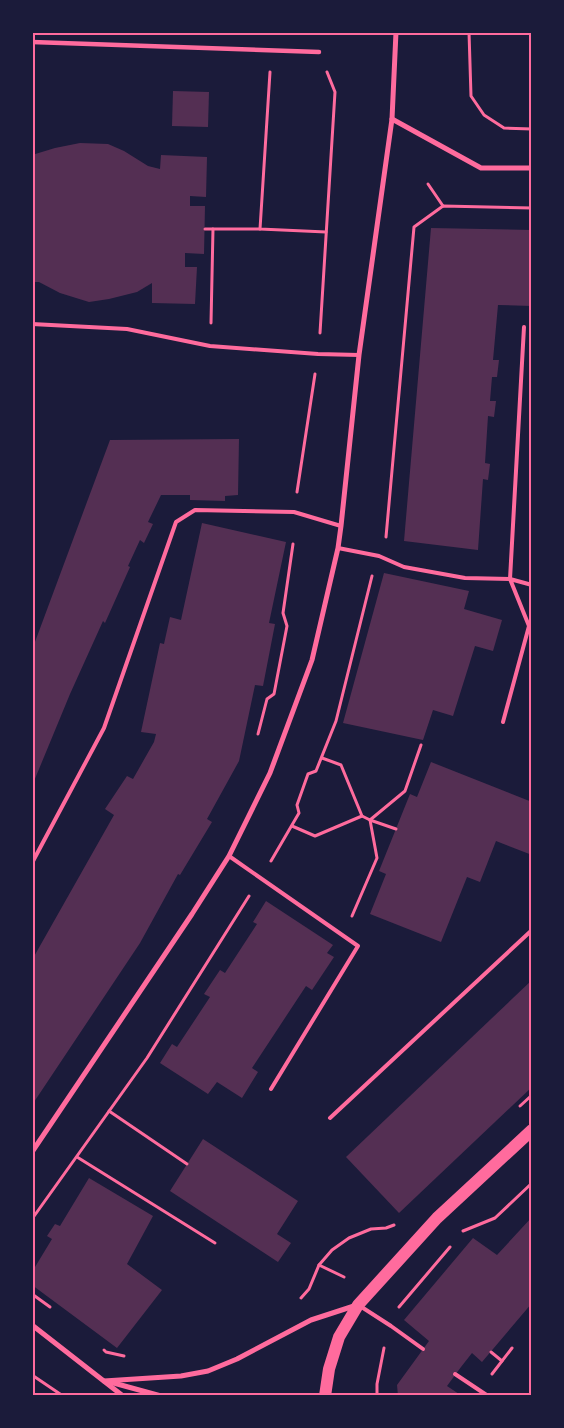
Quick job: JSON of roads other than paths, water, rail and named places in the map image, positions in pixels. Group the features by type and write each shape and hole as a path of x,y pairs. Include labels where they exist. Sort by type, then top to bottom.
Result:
{"main road":[{"path":"325,1396 329,1369 339,1337 358,1305 437,1218 532,1130"}],"street":[{"path":"32,1152 229,856 270,773 312,660 338,548 341,526 359,356 392,120 396,32"},
{"path":"32,42 319,52"},
{"path":"392,120 481,168 532,168"},
{"path":"104,1381 181,1376 208,1371 237,1359 311,1320 358,1305"},
{"path":"32,1325 123,1396"},
{"path":"104,1381 161,1396"}],"lane":[{"path":"32,324 127,329 210,346 359,356"},
{"path":"503,722 529,626 510,579 524,327"},
{"path":"32,863 104,728 176,522 195,510 294,512 341,526"},
{"path":"338,548 379,556 404,567 465,578 510,579 532,585"},
{"path":"229,856 358,946 271,1089"},
{"path":"330,1118 532,930"},
{"path":"358,1305 423,1349"},
{"path":"455,1374 488,1396"}]}
